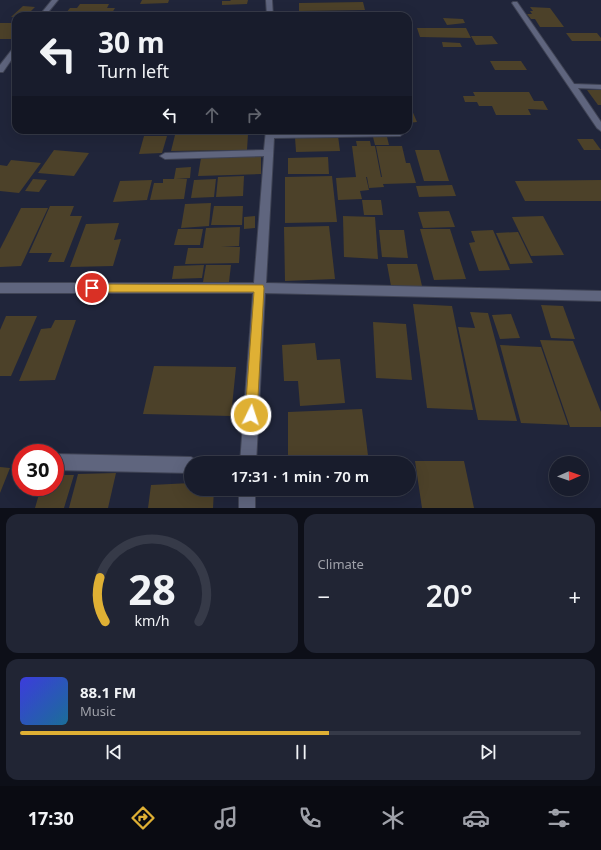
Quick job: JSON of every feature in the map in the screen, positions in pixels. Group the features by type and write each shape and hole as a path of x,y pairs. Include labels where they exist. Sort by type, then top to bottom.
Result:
{"street":[{"path":"45,12 55,0"},
{"path":"269,0 270,12"},
{"path":"514,3 601,128"},
{"path":"0,70 12,54"},
{"path":"572,86 601,87"},
{"path":"248,456 270,134"},
{"path":"165,156 269,153"},
{"path":"0,288 260,288 601,296"},
{"path":"64,462 184,465"},
{"path":"247,496 247,508"}],"building":[{"path":"142,0 169,0 168,3 140,4"},
{"path":"248,0 247,4 222,5 222,1"},
{"path":"363,2 365,10 299,11 299,3"},
{"path":"80,4 109,4 107,8 115,8 113,12 67,12 70,8 77,8"},
{"path":"23,6 35,7 30,12 16,12"},
{"path":"530,7 550,8 564,27 540,27 535,19 531,19 527,14 532,14 530,11 533,11"},
{"path":"443,18 463,19 465,23 447,25"},
{"path":"0,23 12,23 12,39 0,39"},
{"path":"417,28 466,28 471,38 420,37"},
{"path":"566,33 597,33 601,38 601,41 572,41"},
{"path":"471,36 492,36 498,44 476,45"},
{"path":"442,42 460,43 462,47 443,47"},
{"path":"490,61 521,61 527,70 495,70"},
{"path":"587,90 601,90 601,105 598,105"},
{"path":"473,92 529,92 534,101 543,101 548,110 528,109 531,115 496,115 492,106 479,106 477,102 465,102 463,96 475,96"},
{"path":"412,110 417,122 412,123"},
{"path":"248,134 247,150 171,151 175,135"},
{"path":"144,136 167,136 162,153 139,154"},
{"path":"338,136 340,151 296,152 295,137"},
{"path":"373,137 387,137 389,145 375,145"},
{"path":"577,139 593,139 601,150 584,150"},
{"path":"356,141 370,141 371,146 375,146 381,177 366,177 369,190 360,191 362,199 338,200 336,178 356,177 352,146 357,146"},
{"path":"376,146 402,146 406,163 410,163 416,183 383,184 384,187 369,188 367,177 382,177"},
{"path":"54,150 89,153 74,176 38,173"},
{"path":"415,150 439,150 449,181 424,181"},
{"path":"261,156 261,174 198,176 201,158"},
{"path":"328,157 329,174 288,174 288,158"},
{"path":"11,160 41,163 19,193 0,191 0,165 7,166"},
{"path":"191,167 190,178 176,179 187,179 184,199 150,200 154,183 163,183 163,179 174,179 176,168"},
{"path":"244,176 243,196 216,197 218,177"},
{"path":"332,176 337,222 285,223 285,177"},
{"path":"33,179 47,180 39,192 25,191"},
{"path":"216,179 214,197 191,198 194,180"},
{"path":"152,180 147,200 113,202 120,181"},
{"path":"601,180 601,201 525,201 515,181"},
{"path":"452,185 456,196 419,197 416,186"},
{"path":"362,200 381,200 383,215 364,215"},
{"path":"211,203 209,226 181,228 185,204"},
{"path":"50,206 74,206 70,216 82,216 64,262 48,262 52,253 29,253"},
{"path":"214,206 243,206 242,225 211,225"},
{"path":"21,208 48,208 21,266 0,267 0,249"},
{"path":"449,211 455,227 423,228 418,212"},
{"path":"255,216 255,228 244,229 244,217"},
{"path":"343,216 375,217 378,259 344,257"},
{"path":"543,216 564,255 531,256 512,217"},
{"path":"119,223 114,240 121,239 113,266 70,267 86,224"},
{"path":"329,226 335,279 285,281 284,227"},
{"path":"240,227 239,246 221,247 240,247 239,263 185,264 188,248 203,248 206,228"},
{"path":"178,229 203,229 200,245 174,245"},
{"path":"420,229 450,229 466,279 434,280"},
{"path":"379,230 404,230 408,258 382,257"},
{"path":"493,230 510,270 479,271 469,243 475,242 471,231"},
{"path":"518,232 533,263 510,264 496,233"},
{"path":"387,264 417,264 422,286 391,286"},
{"path":"204,265 202,278 172,279 174,266"},
{"path":"206,265 231,265 229,282 203,282"},
{"path":"413,304 452,306 473,410 427,408"},
{"path":"541,305 563,306 575,339 551,338"},
{"path":"470,312 488,313 517,421 478,420 458,327 475,328"},
{"path":"511,314 520,338 500,339 492,315"},
{"path":"6,316 37,316 11,376 0,376 0,330"},
{"path":"55,320 76,320 55,380 19,381 41,329 51,328"},
{"path":"373,322 406,324 412,380 376,378"},
{"path":"540,340 573,341 601,412 601,427 570,427"},
{"path":"315,343 317,360 340,359 345,403 300,406 298,381 284,381 282,345"},
{"path":"500,345 541,347 568,425 521,423"},
{"path":"154,366 236,367 231,416 143,414"},
{"path":"362,409 368,456 288,456 288,412"},
{"path":"416,461 464,461 474,508 422,508"},
{"path":"0,467 10,468 0,493"},
{"path":"116,473 108,508 69,508 78,474"},
{"path":"64,475 74,475 64,508 35,508 38,496 64,496"},
{"path":"184,483 184,496 214,496 213,508 148,508 151,485"}],"route":[{"path":"92,288 260,288 251,415"}]}
